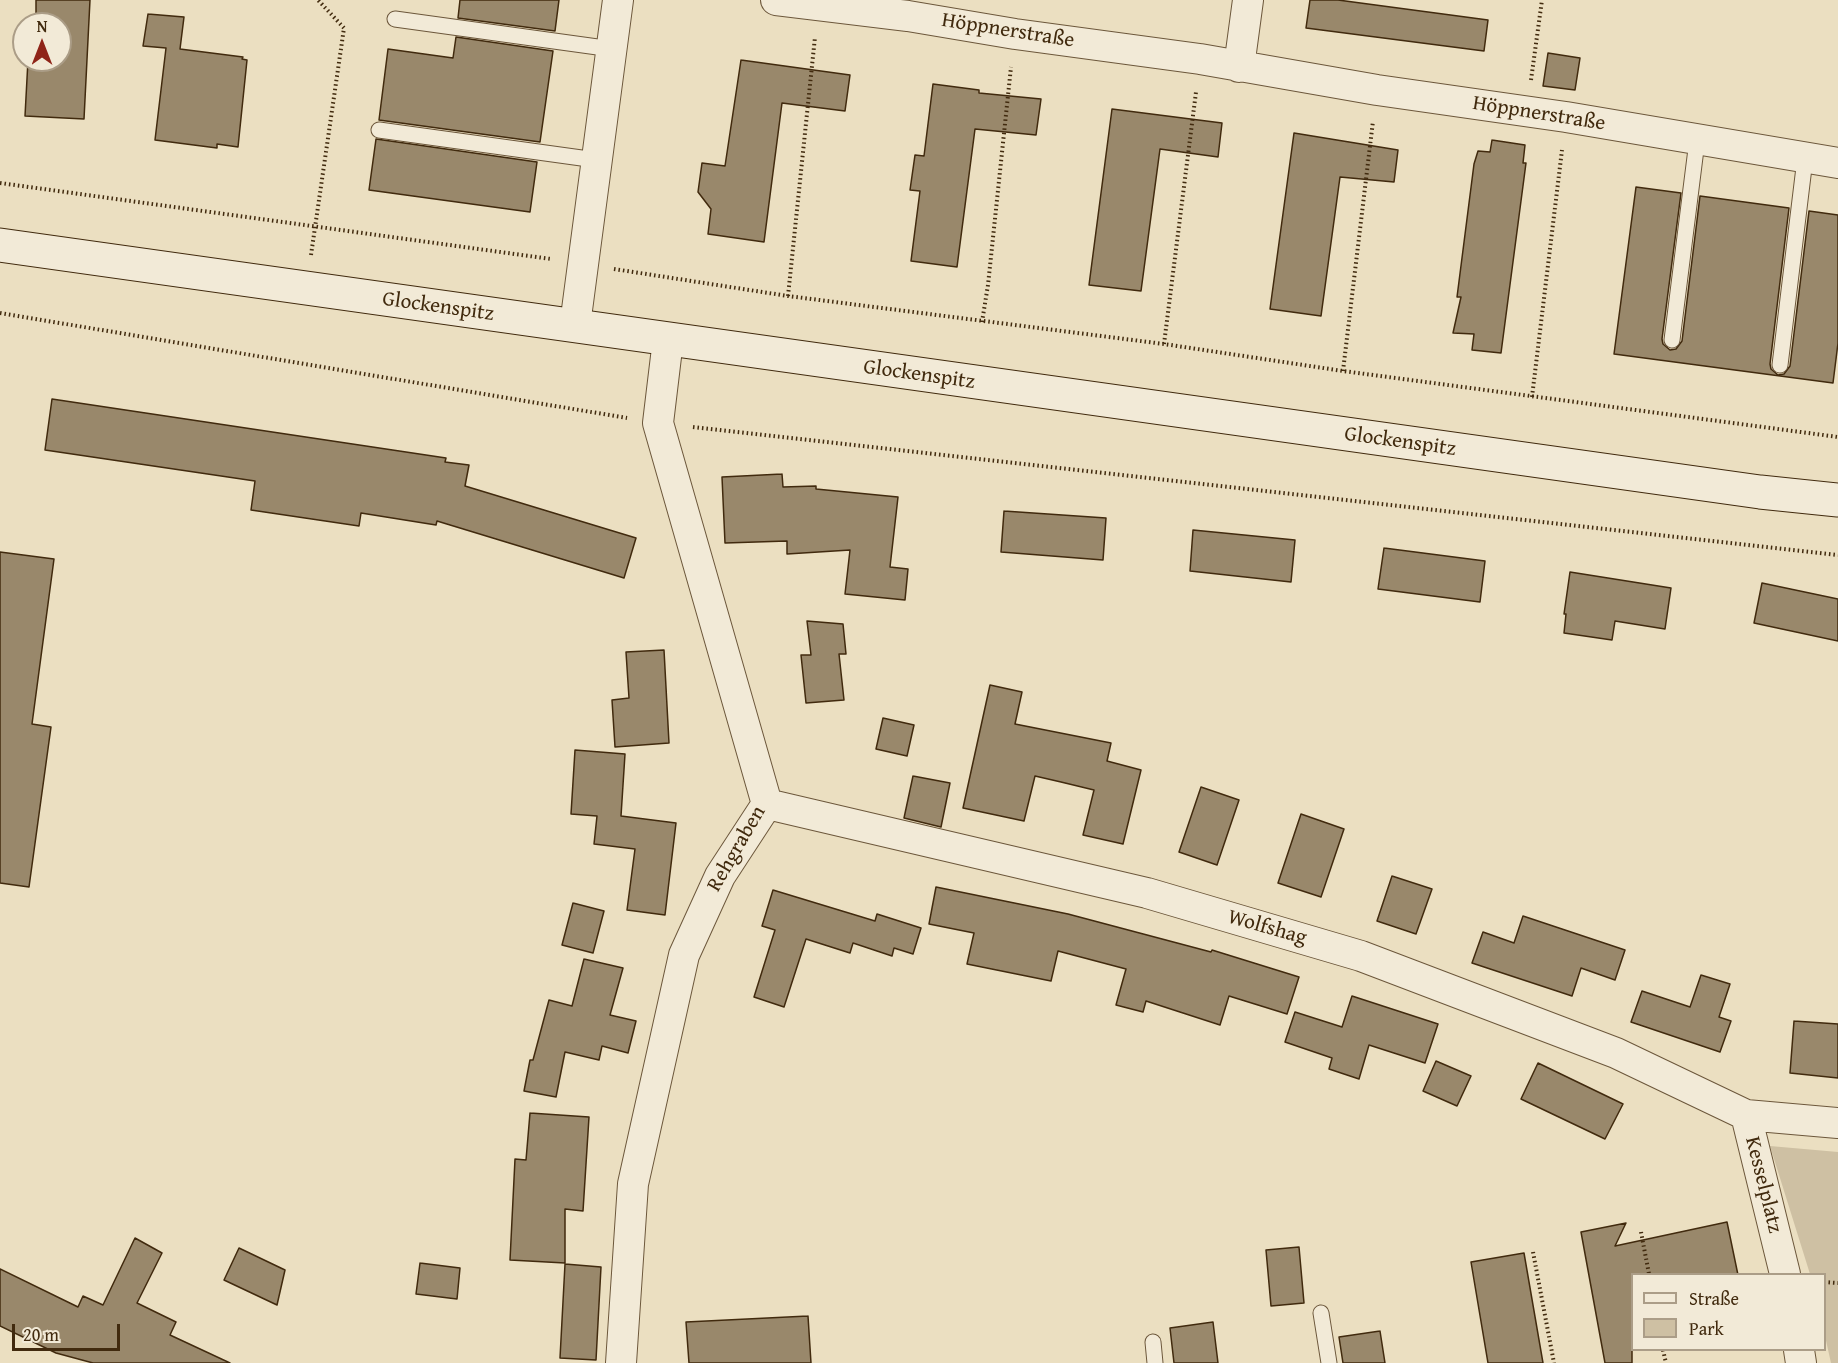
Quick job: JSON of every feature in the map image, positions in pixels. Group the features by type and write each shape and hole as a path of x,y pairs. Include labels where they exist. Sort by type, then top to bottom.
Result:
{"main road":[{"name":"Glockenspitz","path":"0,245 1760,492 1838,500"}],"street":[{"path":"575,325 618,0"},
{"name":"Höppnerstraße","path":"776,0 908,16 1015,34 1200,59 1377,90 1566,117 1697,141 1838,163"},
{"path":"1239,67 1248,0"},
{"name":"Rehgraben","path":"621,1363 633,1184 684,955 720,876 767,804 658,423 668,340"},
{"name":"Wolfshag","path":"767,804 1147,893 1361,956 1616,1053 1746,1115"},
{"name":"Kesselplatz","path":"1785,1273 1746,1115 1838,1123"}],"lane":[{"path":"395,19 612,48"},
{"path":"379,130 596,160"},
{"path":"1672,340 1697,141"},
{"path":"1780,365 1805,159"},
{"path":"1322,1313 1329,1363"},
{"path":"1153,1342 1155,1363"}],"path":[{"path":"305,288 344,28 318,0"},
{"path":"1527,111 1542,0"},
{"path":"788,296 818,5"},
{"path":"982,322 1015,34"},
{"path":"1164,345 1200,59"},
{"path":"1343,371 1377,90"},
{"path":"1532,396 1566,117"},
{"path":"0,183 583,264 788,296 1838,437"},
{"path":"0,314 658,423 1838,555"},
{"path":"1641,1232 1649,1273"},
{"path":"1533,1252 1554,1363"}],"green space":[{"path":"1770,1146 1838,1152 1838,1363 1831,1363 1826,1340 1826,1273 1810,1273"}],"building":[{"path":"36,0 90,0 84,119 25,116 27,72 72,72 72,12 36,12"},
{"path":"460,0 559,0 555,31 458,18"},
{"path":"1310,0 1338,0 1488,20 1484,51 1306,28"},
{"path":"148,14 184,17 180,49 243,57 242,59 247,60 238,147 217,144 217,148 155,140 166,48 143,46"},
{"path":"456,37 553,51 540,142 379,120 388,49 453,58"},
{"path":"1548,53 1580,58 1575,90 1543,86"},
{"path":"741,60 850,75 845,111 782,103 764,242 708,234 711,209 698,192 702,163 725,166"},
{"path":"933,84 979,90 979,93 1041,99 1036,135 975,129 957,267 911,261 920,191 910,190 915,155 924,156"},
{"path":"1112,109 1222,123 1218,157 1160,149 1141,291 1089,285"},
{"path":"1294,133 1398,150 1394,182 1340,177 1321,316 1270,309"},
{"path":"376,139 537,162 530,212 369,190"},
{"path":"1492,140 1525,145 1523,163 1526,163 1501,353 1472,350 1474,334 1453,333 1461,297 1457,297 1474,164 1478,151 1490,152"},
{"path":"1636,187 1681,193 1662,339 1663,344 1670,350 1676,349 1682,341 1700,196 1789,208 1770,364 1771,369 1778,375 1784,374 1790,366 1809,211 1838,215 1838,343 1833,383 1614,354"},
{"path":"52,399 446,458 445,462 469,465 465,486 636,538 624,578 437,521 436,525 361,513 359,526 251,510 255,481 45,450"},
{"path":"782,474 783,487 816,486 816,489 898,497 890,567 908,569 905,600 845,594 850,550 787,554 787,541 725,543 722,477"},
{"path":"1004,511 1106,518 1103,560 1001,552"},
{"path":"1193,530 1295,540 1291,582 1190,571"},
{"path":"1384,548 1485,561 1480,602 1378,589"},
{"path":"0,552 54,559 32,724 51,727 29,887 0,883"},
{"path":"1570,572 1671,588 1665,629 1615,621 1612,640 1564,633 1566,614 1564,614"},
{"path":"1762,583 1838,599 1838,641 1754,623"},
{"path":"807,621 843,624 846,654 839,654 844,700 806,703 801,655 811,655"},
{"path":"664,650 669,743 615,747 612,700 629,698 626,652"},
{"path":"990,685 1022,692 1015,724 1111,743 1107,761 1141,770 1123,844 1083,835 1094,790 1035,776 1024,821 963,808"},
{"path":"883,718 914,725 907,756 876,749"},
{"path":"575,750 625,754 621,816 676,823 665,915 627,910 635,849 594,844 597,816 571,814"},
{"path":"913,776 950,783 941,827 904,818"},
{"path":"1201,787 1239,800 1217,865 1179,852"},
{"path":"1301,814 1344,829 1321,897 1278,883"},
{"path":"1392,876 1432,889 1416,934 1377,921"},
{"path":"936,887 1068,914 1211,952 1212,950 1299,977 1287,1014 1229,996 1220,1025 1146,1001 1143,1012 1116,1005 1126,969 1058,951 1051,981 967,964 974,933 929,924"},
{"path":"773,890 875,921 877,914 921,928 913,954 894,948 892,956 853,943 850,953 806,939 784,1007 754,997 775,930 762,926"},
{"path":"573,903 604,911 593,953 562,945"},
{"path":"1523,916 1625,950 1615,980 1581,968 1572,996 1472,963 1483,932 1514,943"},
{"path":"584,959 623,968 610,1015 636,1021 628,1053 602,1046 599,1060 565,1052 556,1097 524,1091 530,1060 533,1060 549,1000 572,1006"},
{"path":"1701,975 1730,984 1719,1017 1731,1021 1720,1052 1631,1022 1642,991 1690,1007"},
{"path":"1352,996 1438,1024 1425,1063 1369,1045 1359,1079 1329,1069 1332,1058 1285,1042 1295,1012 1342,1027"},
{"path":"1794,1021 1838,1024 1838,1078 1790,1073"},
{"path":"1436,1061 1471,1076 1457,1106 1423,1091"},
{"path":"1538,1063 1623,1104 1605,1139 1521,1099"},
{"path":"530,1113 589,1117 583,1211 565,1209 565,1263 510,1260 515,1159 526,1160"},
{"path":"1727,1222 1738,1273 1631,1273 1632,1363 1605,1363 1581,1232 1626,1223 1615,1246"},
{"path":"135,1238 162,1253 137,1303 176,1322 170,1335 230,1363 93,1363 56,1353 0,1326 0,1269 78,1307 83,1296 103,1305"},
{"path":"1299,1247 1304,1303 1271,1306 1266,1250"},
{"path":"239,1248 285,1270 277,1305 224,1280"},
{"path":"1524,1253 1543,1363 1488,1363 1471,1262"},
{"path":"420,1263 460,1268 457,1299 416,1294"},
{"path":"565,1264 601,1267 596,1360 560,1358"},
{"path":"808,1316 811,1363 689,1363 686,1322"},
{"path":"1213,1322 1218,1363 1174,1363 1170,1328"},
{"path":"1380,1331 1385,1363 1343,1363 1339,1337"}]}
